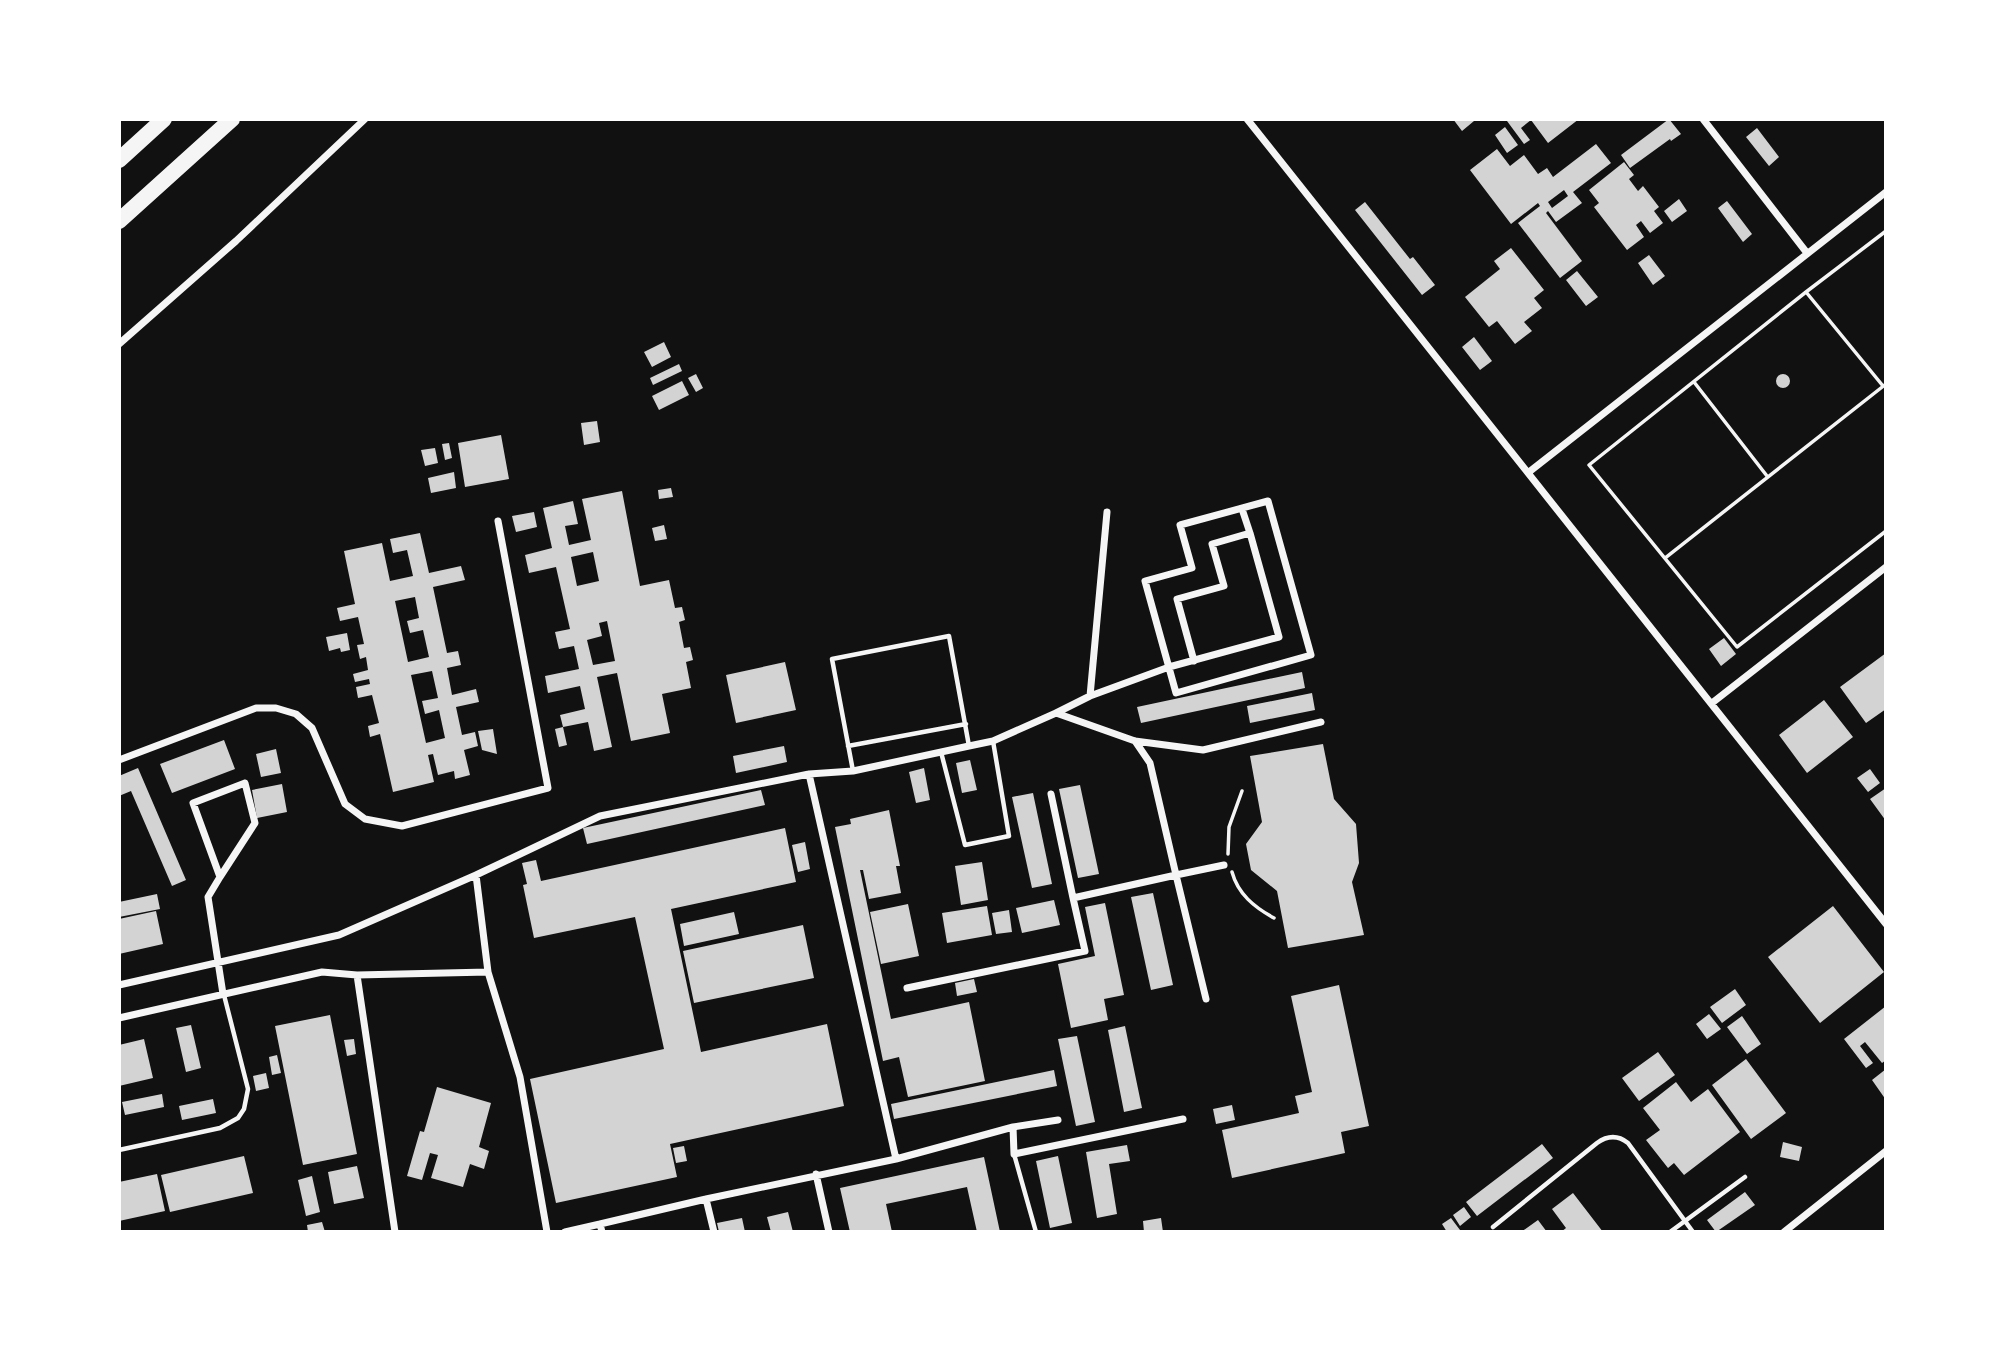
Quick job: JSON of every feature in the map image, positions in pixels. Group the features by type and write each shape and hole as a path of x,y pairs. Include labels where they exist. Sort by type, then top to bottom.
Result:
{"highway":[{"path":"119,160 164,119"},
{"path":"119,221 232,119"}],"street":[{"path":"119,344 236,241 365,119"},
{"path":"1247,119 1886,924"},
{"path":"1703,119 1807,253"},
{"path":"1529,472 1886,192"},
{"path":"1268,501 1311,655 1176,693 1169,667 1145,581 1192,568 1180,525 1268,501"},
{"path":"119,985 339,935 476,875 600,816 809,774 853,771 993,741 1090,696 1169,667 1279,637 1242,509"},
{"path":"1090,696 1107,512"},
{"path":"119,760 256,708 276,708 296,714 312,728 345,804 365,819 402,826 548,788 498,521"},
{"path":"1194,661 1177,599 1224,586 1212,544 1250,533"},
{"path":"1712,703 1886,567"},
{"path":"1056,713 1135,741 1202,750 1321,722"},
{"path":"1135,741 1150,763 1206,999"},
{"path":"809,774 896,1159"},
{"path":"220,877 193,803 245,783 255,823 208,897 223,994"},
{"path":"906,988 1085,951 1051,794"},
{"path":"1073,898 1224,865"},
{"path":"476,875 488,972 520,1077 547,1232"},
{"path":"119,1018 322,972 357,975 488,972"},
{"path":"357,975 395,1232"},
{"path":"1013,1127 1014,1154 1183,1119"},
{"path":"565,1232 601,1228 706,1199 896,1159 1013,1127 1058,1120"},
{"path":"1784,1232 1886,1151"},
{"path":"816,1174 829,1232"},
{"path":"706,1199 714,1232"}],"lane":[{"path":"853,771 832,659 845,656 949,636 970,746"},
{"path":"848,747 966,723"},
{"path":"941,752 965,845 1009,836 993,741"},
{"path":"119,1150 220,1128 238,1118 244,1109 247,1089 223,994"},
{"path":"1493,1227 1609,1136 1628,1143 1693,1232"},
{"path":"1014,1154 1036,1232"},
{"path":"1670,1232 1745,1177"}],"path":[{"path":"1886,231 1805,292 1589,465 1737,647 1886,531"},
{"path":"1665,558 1884,385 1805,292"},
{"path":"1694,382 1767,477"},
{"path":"1242,791 1229,827 1230,864 1235,882 1245,897 1274,918"}],"building":[{"path":"1453,119 1472,119 1474,121 1462,131"},
{"path":"1509,119 1579,119 1548,143 1531,120 1521,128 1530,140 1524,144 1507,121"},
{"path":"1669,119 1681,134 1630,168 1621,155"},
{"path":"1505,127 1518,145 1507,153 1495,135"},
{"path":"1757,128 1779,157 1769,166 1746,137"},
{"path":"1596,144 1611,163 1573,192 1582,203 1556,222 1548,211 1546,213 1582,261 1560,278 1518,223 1540,206 1538,203 1511,224 1470,170 1497,149 1510,166 1524,155 1538,174 1547,168 1553,177","holes":["1564,190 1568,196 1552,208 1548,202"]},
{"path":"1624,162 1634,175 1629,179 1638,191 1643,186 1659,207 1654,211 1663,223 1650,233 1641,221 1636,225 1644,237 1627,250 1594,207 1599,203 1589,190"},
{"path":"1679,199 1687,211 1672,222 1664,211"},
{"path":"1727,201 1752,234 1743,242 1718,208"},
{"path":"1365,202 1410,259 1413,257 1435,285 1422,295 1355,210"},
{"path":"1511,248 1544,290 1534,298 1542,308 1524,322 1532,331 1515,344 1497,321 1489,327 1465,297 1500,269 1494,261"},
{"path":"1649,255 1665,276 1653,285 1638,263"},
{"path":"1577,271 1598,297 1586,306 1566,280"},
{"path":"1474,337 1492,361 1480,370 1462,347"},
{"path":"664,342 671,357 652,367 644,352"},
{"path":"679,364 682,371 653,385 650,378"},
{"path":"696,374 703,388 696,392 688,378"},
{"path":"1780,374 1786,374 1790,381 1786,388 1780,388 1776,384 1776,378"},
{"path":"682,381 689,395 659,410 652,396"},
{"path":"597,421 600,442 584,445 581,423"},
{"path":"501,435 509,479 465,487 458,443"},
{"path":"449,443 452,458 445,460 442,444"},
{"path":"435,448 438,463 425,466 421,450"},
{"path":"454,472 456,488 431,493 428,478"},
{"path":"671,488 673,497 659,499 658,490"},
{"path":"622,491 640,586 669,580 675,608 682,607 685,620 679,622 684,648 690,647 693,660 686,662 691,688 662,694 670,733 631,741 617,673 597,677 612,747 594,751 588,722 563,727 560,715 585,709 580,686 548,693 545,676 579,669 574,646 559,649 555,632 570,629 556,567 529,573 525,555 552,548 543,508 573,501 578,524 565,526 569,545 591,540 582,499","holes":["593,552 599,581 577,586 571,557","607,621 615,661 593,665 587,640 602,636 599,623"]},
{"path":"534,512 537,527 516,532 512,516"},
{"path":"664,525 667,539 655,541 652,528"},
{"path":"420,533 429,573 461,566 465,580 433,587 447,653 458,651 461,665 447,668 452,695 476,689 479,702 456,707 462,735 475,732 478,746 464,750 470,775 455,779 454,771 438,775 433,754 428,755 434,782 393,792 380,734 370,737 368,726 379,723 372,695 358,698 356,687 370,684 369,679 355,682 353,674 368,670 366,657 360,659 357,645 364,644 358,617 340,621 337,608 355,604 344,551 382,543 390,581 413,576 407,550 393,553 390,539","holes":["415,597 419,618 407,621 410,633 423,630 429,657 408,662 395,601","432,671 438,698 422,701 425,714 439,710 445,738 426,743 411,675"]},
{"path":"347,633 350,650 341,652 340,648 329,651 326,637"},
{"path":"1724,638 1736,654 1721,666 1709,649"},
{"path":"1886,653 1886,709 1866,723 1840,687"},
{"path":"785,662 796,710 736,723 726,675"},
{"path":"1302,672 1305,688 1141,723 1137,707"},
{"path":"1312,693 1315,710 1250,723 1247,706"},
{"path":"1824,700 1853,737 1807,773 1779,735"},
{"path":"563,727 567,745 559,747 555,729"},
{"path":"493,729 497,754 482,750 478,731"},
{"path":"224,740 235,769 172,793 160,764"},
{"path":"1323,744 1334,799 1356,824 1359,863 1352,882 1364,935 1288,948 1277,891 1251,870 1246,844 1262,822 1250,756"},
{"path":"784,746 787,762 736,773 733,756"},
{"path":"276,749 281,773 261,777 256,754"},
{"path":"970,760 977,790 962,793 956,763"},
{"path":"138,768 186,880 172,886 131,791 119,796 119,776"},
{"path":"924,768 930,800 916,803 909,772"},
{"path":"1870,769 1880,783 1868,792 1857,778"},
{"path":"282,784 287,812 257,818 252,790"},
{"path":"1080,785 1099,874 1078,878 1059,789"},
{"path":"1886,788 1886,821 1870,799"},
{"path":"761,790 765,805 587,844 583,828"},
{"path":"1033,793 1052,884 1032,888 1012,797"},
{"path":"889,810 900,866 896,866 901,893 869,899 863,870 860,870 891,1019 969,1002 985,1081 908,1097 899,1057 883,1061 835,827 851,824 850,819"},
{"path":"785,828 796,882 671,909 701,1052 827,1024 844,1106 670,1144 677,1177 556,1203 530,1079 664,1049 635,917 534,938 523,885 527,884 522,863 536,860 541,881"},
{"path":"805,842 810,869 798,872 792,845"},
{"path":"982,862 988,900 961,905 955,866"},
{"path":"1153,893 1173,985 1151,990 1131,897"},
{"path":"157,894 160,909 119,917 119,902"},
{"path":"1054,900 1060,925 1022,933 1016,908"},
{"path":"1105,903 1124,995 1104,999 1108,1020 1071,1028 1058,964 1095,956 1085,907"},
{"path":"908,904 919,956 881,964 870,912"},
{"path":"987,906 992,935 947,943 942,913"},
{"path":"1833,906 1884,972 1820,1023 1768,957"},
{"path":"1009,910 1012,932 996,934 992,913"},
{"path":"156,911 163,944 119,954 119,919"},
{"path":"734,912 739,934 684,946 680,924"},
{"path":"803,925 814,978 694,1003 683,951"},
{"path":"974,979 977,992 957,996 955,983"},
{"path":"1339,985 1369,1126 1341,1132 1345,1153 1232,1178 1222,1130 1299,1113 1295,1096 1312,1092 1291,996"},
{"path":"1735,989 1746,1005 1722,1023 1710,1007"},
{"path":"1886,1006 1886,1060 1882,1063 1865,1042 1860,1046 1873,1063 1866,1068 1844,1039"},
{"path":"1709,1014 1721,1029 1707,1039 1696,1024"},
{"path":"330,1015 357,1154 303,1165 275,1026"},
{"path":"1742,1016 1761,1044 1747,1054 1727,1027"},
{"path":"191,1025 201,1068 186,1072 176,1028"},
{"path":"1125,1026 1142,1108 1124,1112 1108,1030"},
{"path":"1077,1036 1095,1122 1076,1126 1058,1039"},
{"path":"144,1039 153,1078 119,1086 119,1045"},
{"path":"354,1039 356,1054 347,1056 344,1040"},
{"path":"1658,1052 1675,1075 1639,1101 1622,1078"},
{"path":"277,1055 281,1073 272,1075 269,1057"},
{"path":"1746,1059 1786,1113 1751,1139 1712,1085"},
{"path":"1886,1069 1886,1100 1872,1080"},
{"path":"1054,1070 1057,1086 894,1119 891,1104"},
{"path":"266,1073 269,1088 256,1091 253,1076"},
{"path":"1676,1082 1691,1102 1708,1089 1740,1132 1684,1175 1674,1163 1668,1168 1646,1140 1660,1130 1643,1108"},
{"path":"437,1087 491,1103 479,1147 489,1151 484,1169 470,1164 463,1187 431,1178 438,1155 430,1153 422,1180 407,1176"},
{"path":"162,1094 164,1107 125,1115 122,1102"},
{"path":"213,1099 216,1113 182,1120 179,1106"},
{"path":"1232,1105 1235,1120 1216,1124 1213,1109"},
{"path":"1783,1142 1802,1147 1799,1161 1780,1157"},
{"path":"1542,1144 1553,1158 1477,1216 1466,1202"},
{"path":"1127,1145 1130,1161 1109,1164 1117,1214 1097,1218 1086,1152"},
{"path":"684,1146 687,1161 676,1163 673,1148"},
{"path":"244,1156 253,1193 170,1212 161,1175"},
{"path":"1058,1156 1072,1223 1050,1228 1036,1161"},
{"path":"984,1157 1000,1232 977,1232 967,1187 886,1204 892,1232 850,1232 840,1188"},
{"path":"357,1166 364,1198 334,1204 328,1172"},
{"path":"157,1174 165,1211 119,1221 119,1182"},
{"path":"312,1176 320,1212 306,1216 298,1180"},
{"path":"1745,1192 1755,1205 1716,1232 1707,1220"},
{"path":"1573,1193 1603,1232 1561,1232 1566,1228 1552,1209"},
{"path":"1464,1207 1471,1217 1460,1226 1453,1215"},
{"path":"788,1212 793,1232 771,1232 767,1217"},
{"path":"742,1218 745,1232 719,1232 717,1223"},
{"path":"1161,1218 1163,1232 1144,1232 1143,1221"},
{"path":"1451,1218 1460,1230 1457,1232 1447,1232 1442,1224"},
{"path":"1538,1220 1547,1232 1521,1232"},
{"path":"322,1222 325,1232 308,1232 307,1225"}]}
